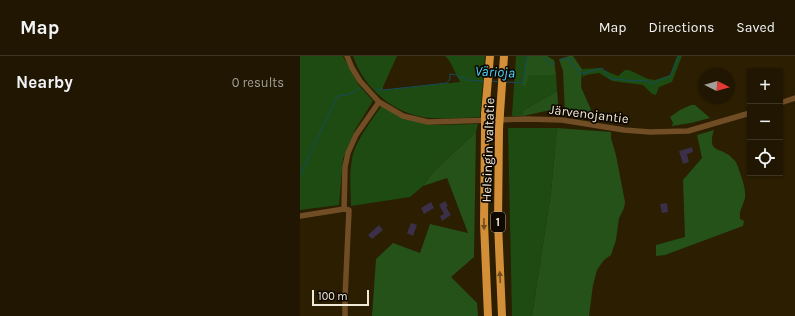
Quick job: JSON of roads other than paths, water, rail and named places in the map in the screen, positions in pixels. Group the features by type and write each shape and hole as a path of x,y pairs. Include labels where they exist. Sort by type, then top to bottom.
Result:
{"highway":[{"name":"Helsingin valtatie","path":"488,316 484,230 485,129 490,56"},
{"name":"Helsingin valtatie","path":"502,316 498,223 499,129 504,56"}],"street":[{"name":"Järvenojantie","path":"347,56 360,81 379,102 403,116 428,122 527,119 562,120 624,130 650,132 688,131 747,114"},
{"path":"783,102 795,98"},
{"path":"344,209 344,166 348,153 356,135 379,102"},
{"path":"300,216 344,209 349,210 344,298 345,316"}],"waterway":[{"name":"Värioja","path":"506,82 523,83 526,60 528,56"},
{"name":"Värioja","path":"543,56 551,65 555,63"},
{"name":"Värioja","path":"560,60 566,58 571,59 572,64 576,67 580,74 602,68 611,79 644,80 654,84 657,81 670,76 679,56"},
{"name":"Värioja","path":"376,89 383,90 447,83 450,79 450,74 457,75 460,78 465,77 467,80 485,81"},
{"name":"Värioja","path":"492,81 499,82"},
{"path":"300,175 337,97 360,89"}]}
